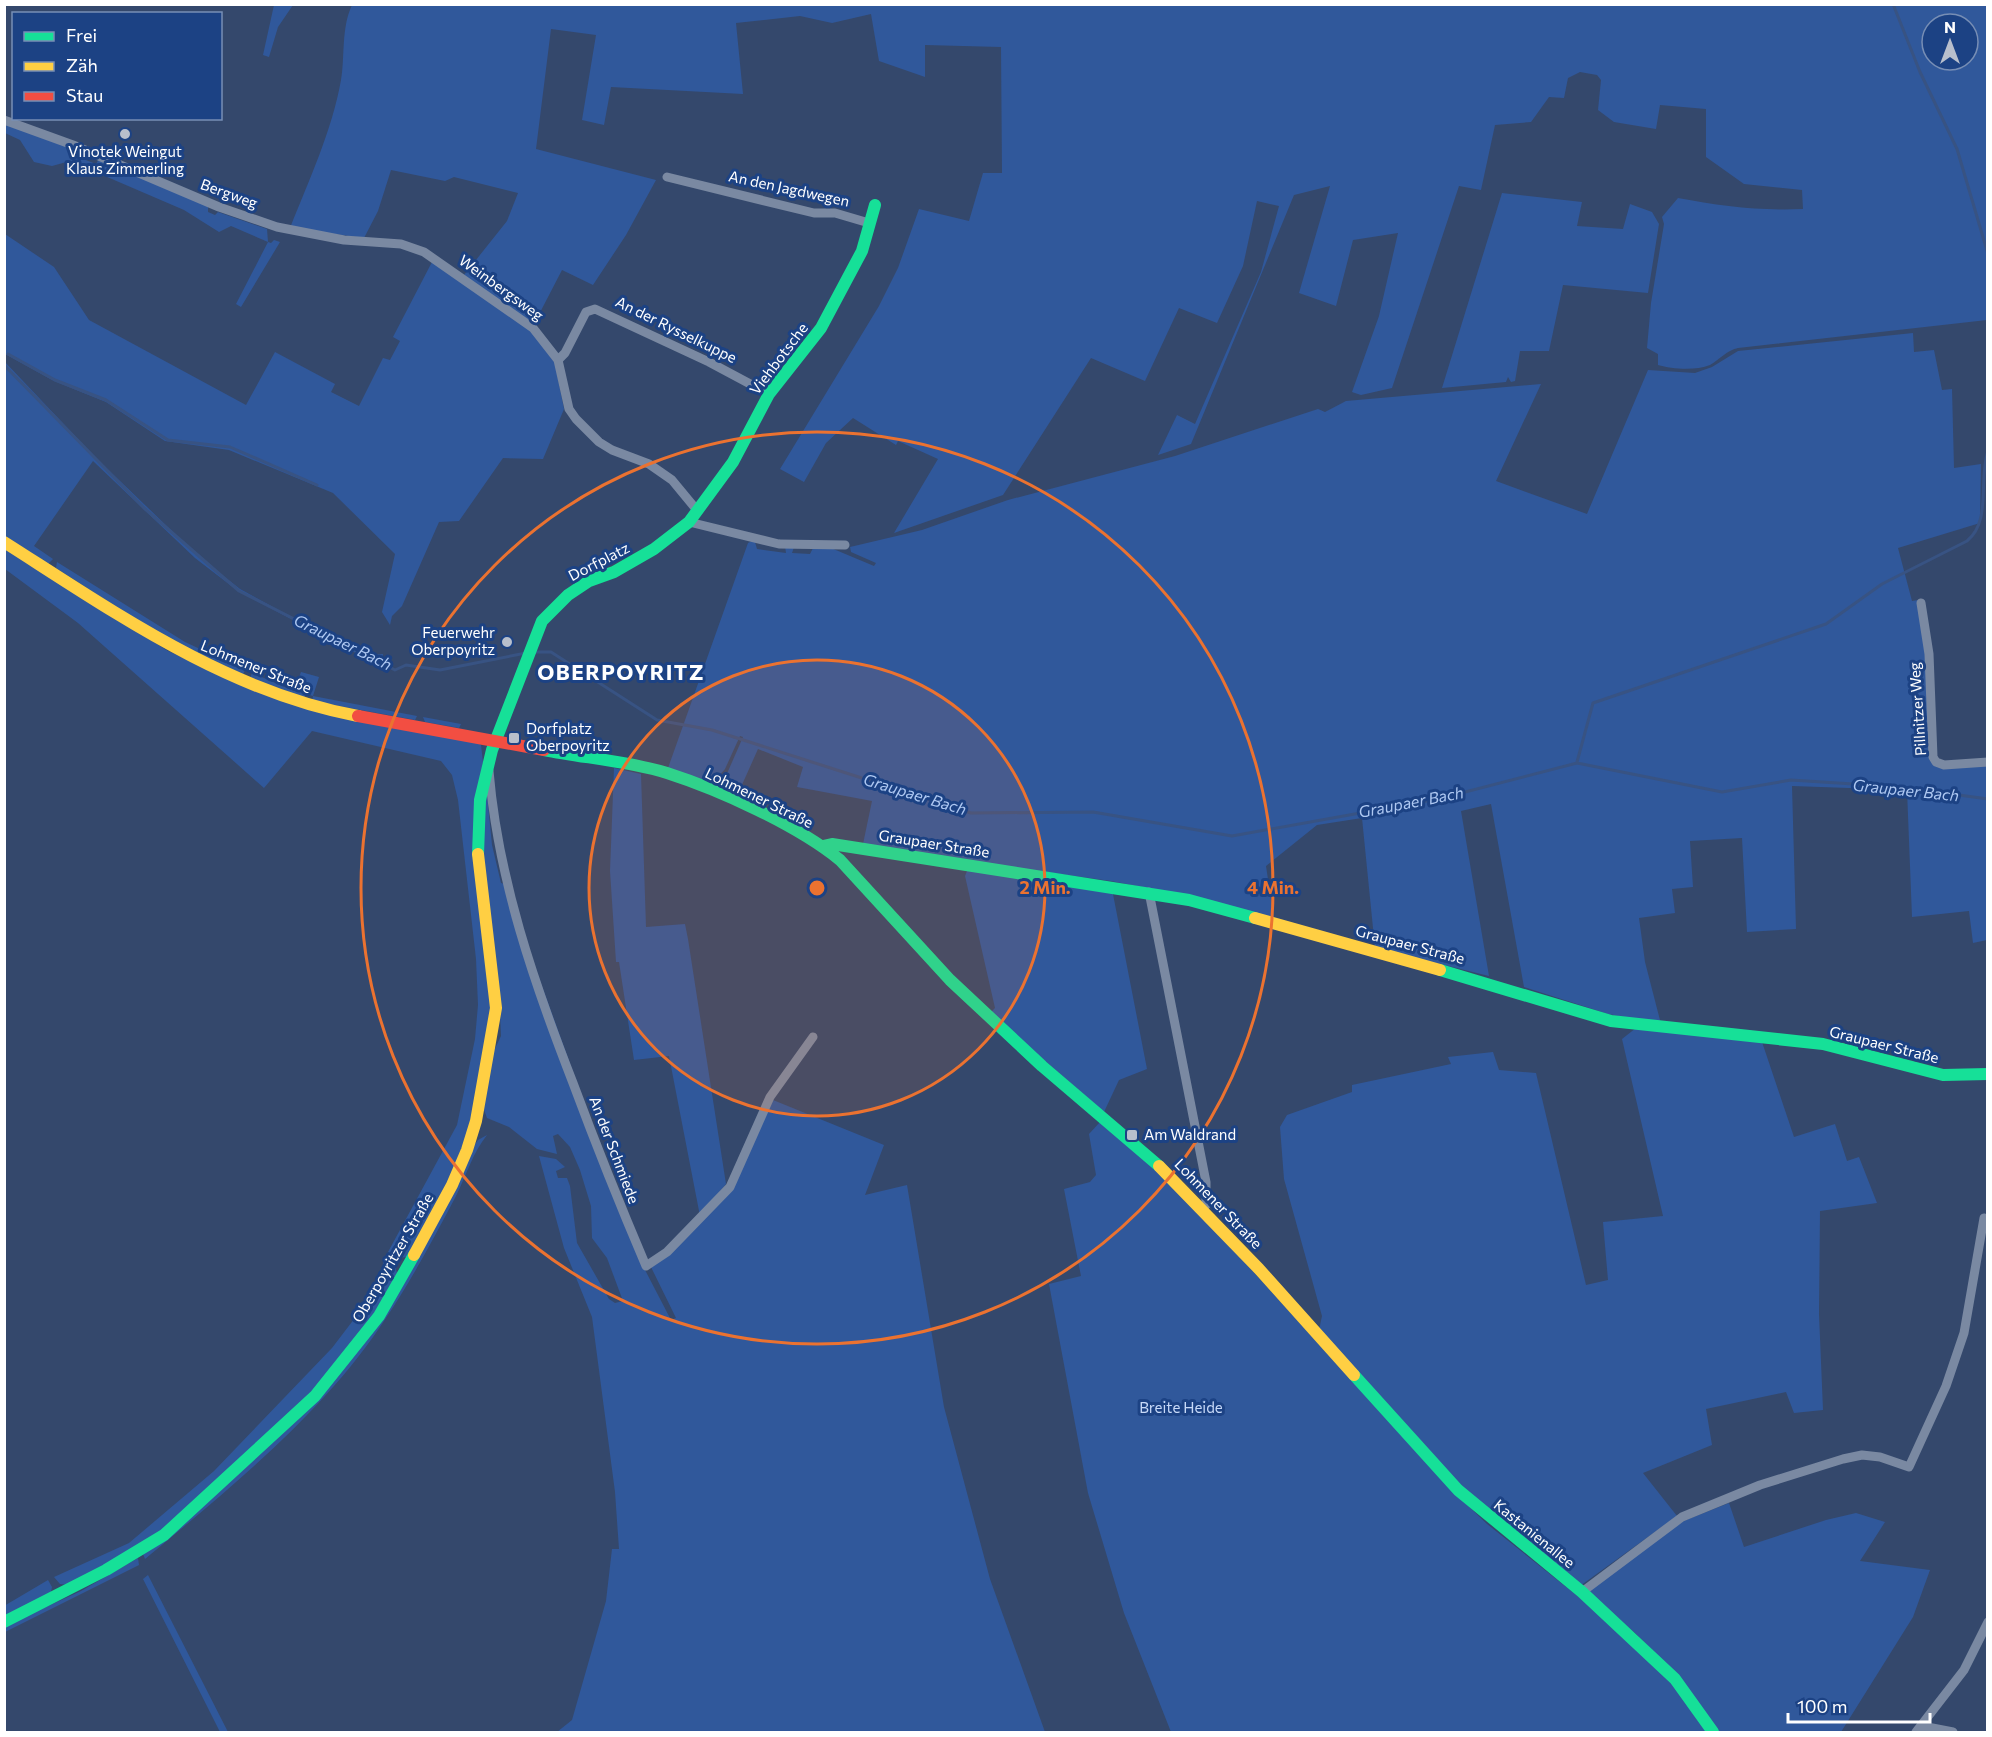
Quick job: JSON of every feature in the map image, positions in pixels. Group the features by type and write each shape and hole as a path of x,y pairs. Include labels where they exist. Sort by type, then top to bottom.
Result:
{"street":[{"name":"Bergweg","path":"4,120 219,207 277,227"},
{"name":"An den Jagdwegen","path":"667,177 814,213 835,213 869,223"},
{"name":"Viehbotsche","path":"689,522 696,509 733,462 769,394 825,320 862,251 875,205"},
{"name":"Weinbergsweg","path":"277,227 344,240 401,244 424,252 533,328 558,360 569,409 576,419 599,442 612,450 649,464 672,480 696,509"},
{"name":"An der Rysselkuppe","path":"558,360 565,353 586,312 595,309 710,362 769,394"},
{"path":"689,522 779,544 845,545"},
{"name":"Dorfplatz","path":"496,740 542,621 568,595 589,581 614,572 654,549 689,522"},
{"name":"Lohmener Straße","path":"4,542 162,641 270,692 331,711 666,773 737,801 823,846 840,860 950,980 1042,1066 1168,1173 1337,1356"},
{"name":"Pillnitzer Weg","path":"1921,603 1929,654 1933,757 1936,762 1944,765 1988,762"},
{"name":"Oberpoyritzer Straße","path":"4,1622 51,1595 139,1554 164,1535 315,1396 379,1316 412,1260 452,1185 467,1150 476,1121 495,1029 494,977 478,853 477,823 496,740"},
{"name":"An der Schmiede","path":"489,766 500,853 531,963 553,1032 609,1181 646,1266 667,1252 730,1187 770,1097 813,1037"},
{"name":"Graupaer Straße","path":"823,846 832,844 1189,900 1403,958 1611,1021 1823,1044 1943,1075 1988,1074"},
{"path":"1149,892 1206,1182 1206,1205 1203,1209"},
{"path":"1582,1592 1682,1517 1760,1485 1862,1455 1880,1457 1910,1467 1946,1386 1964,1333 1984,1218"},
{"name":"Kastanienallee","path":"1337,1356 1458,1490 1582,1592 1675,1679 1713,1732"},
{"path":"1919,1729 1964,1670 1987,1624"},
{"path":"1919,1729 1953,1732"}],"green space":[{"path":"274,5 293,5 278,27 269,57 263,55"},
{"path":"352,5 1987,5 1987,320 1738,348 1710,365 1691,369 1658,365 1658,354 1647,348 1651,303 1664,224 1662,217 1678,198 1740,207 1803,209 1802,190 1744,184 1706,157 1706,109 1660,105 1656,129 1614,122 1598,110 1601,80 1597,75 1580,72 1568,78 1564,98 1549,97 1531,122 1495,125 1481,190 1459,186 1392,388 1361,395 1352,392 1379,316 1398,233 1353,240 1336,306 1299,293 1330,186 1294,195 1191,444 1158,455 1177,415 1195,424 1261,272 1279,206 1257,201 1243,266 1217,323 1179,308 1145,381 1091,358 1003,495 894,533 938,459 898,441 896,445 853,418 826,443 804,482 780,469 879,306 898,268 919,209 969,221 983,173 1002,173 1001,47 925,45 925,77 879,61 871,14 832,23 800,16 736,23 743,94 611,87 604,125 582,120 596,35 551,29 536,149 656,180 626,235 593,285 562,270 533,326 464,275 507,221 518,193 454,177 445,181 391,170 378,211 364,238 290,228 332,118 341,80 346,23"},
{"path":"4,122 73,147 73,151 77,149 78,157 96,164 99,159 208,206 208,212 215,215 218,212 267,229 268,242 231,226 219,232 184,210 70,161 52,166 34,162 20,140 5,133"},
{"path":"1502,193 1582,202 1577,226 1623,229 1630,204 1652,212 1659,224 1648,293 1563,285 1549,351 1520,351 1515,381 1511,382 1508,377 1506,382 1442,388"},
{"path":"5,234 54,267 89,320 246,405 275,352 335,384 331,392 359,406 383,358 390,360 400,341 393,337 432,262 531,330 555,363 564,409 543,459 503,458 459,521 439,522 402,606 392,616 390,625 382,612 395,554 333,493 229,450 165,441 106,402 54,381 5,354"},
{"path":"274,240 280,242 241,307 236,304 268,242 271,243"},
{"path":"1913,333 1914,352 1934,350 1942,390 1952,389 1954,468 1981,464 1980,523 1898,548 1912,601 1918,600 1926,654 1935,765 1987,764 1987,940 1973,943 1969,911 1912,917 1907,790 1792,786 1796,929 1747,932 1742,838 1690,841 1693,887 1672,889 1675,913 1639,918 1645,962 1661,1024 1608,1014 1524,987 1491,804 1461,811 1489,976 1375,948 1362,818 1317,825 1266,866 1274,919 1189,896 1111,881 958,860 863,844 872,801 797,787 803,767 758,749 737,796 723,789 722,785 743,737 740,736 725,769 712,784 668,768 748,543 752,541 755,542 757,549 786,553 785,546 794,547 792,553 810,554 813,548 831,548 874,566 876,563 851,552 850,547 922,530 1008,500 1175,456 1318,409 1325,412 1346,401 1541,384 1496,481 1587,514 1648,370 1695,373 1712,367 1738,351"},
{"path":"4,361 95,457 198,556 240,589 284,613 371,655 383,654 382,670 371,661 238,591 195,558 93,461 34,546 53,559 48,564 5,536"},
{"path":"5,548 168,651 271,697 475,741 481,745 483,762 477,801 493,994 472,1122 450,1182 407,1257 397,1258 388,1252 457,1125 475,1039 478,1005 476,959 458,800 452,775 441,761 312,731 264,788 78,623 5,569"},
{"path":"57,562 185,642 245,670 243,675 171,642 56,568"},
{"path":"301,672 319,677 313,696 306,694 304,698 250,678 252,673 294,691"},
{"path":"313,696 417,716 415,720 312,701"},
{"path":"423,717 461,724 459,728 425,722"},
{"path":"614,768 641,774 646,927 685,924 688,939 726,1184 700,1216 669,1056 634,1060 619,962 616,962 610,871"},
{"path":"486,784 492,845 501,883 505,884 644,1268 671,1320 676,1318 651,1267 733,1189 773,1100 884,1145 865,1195 907,1185 944,1407 990,1579 1045,1732 557,1732 572,1720 606,1601 612,1549 619,1549 615,1492 592,1317 564,1248 539,1156 556,1159 565,1167 556,1171 558,1178 567,1178 570,1186 577,1243 609,1299 615,1303 623,1301 607,1258 592,1238 591,1206 570,1147 558,1134 553,1136 557,1154 537,1149 509,1127 487,1118 483,1107 492,1055 501,1036 499,991 481,852"},
{"path":"967,871 1112,889 1147,1069 1119,1080 1104,1112 990,1013 995,1008 965,876"},
{"path":"1636,1028 1762,1042 1794,1137 1835,1124 1847,1161 1859,1157 1877,1203 1820,1211 1819,1314 1823,1410 1794,1413 1786,1392 1706,1409 1712,1445 1643,1473 1677,1516 1580,1586 1461,1486 1319,1330 1322,1316 1284,1179 1280,1127 1287,1115 1352,1092 1352,1085 1451,1064 1448,1057 1493,1052 1499,1070 1536,1073 1586,1285 1608,1280 1603,1222 1663,1216 1622,1039"},
{"name":"Breite Heide","path":"1101,1121 1165,1175 1455,1493 1487,1524 1585,1602 1673,1683 1708,1732 1171,1732 1124,1613 1088,1493 1049,1284 1081,1276 1064,1189 1090,1182 1096,1175 1089,1134"},
{"path":"487,1135 477,1149 456,1196 414,1273 362,1352 335,1385 275,1447 145,1559 143,1554 346,1364 472,1148 478,1140"},
{"path":"385,1256 394,1263 398,1276 376,1313 312,1394 163,1531 136,1550 68,1585 60,1584 54,1577 129,1543 214,1471 332,1348 377,1289"},
{"path":"1729,1503 1744,1547 1826,1520 1856,1513 1885,1522 1860,1561 1930,1570 1913,1617 1841,1732 1719,1732 1677,1675 1635,1633 1587,1592 1681,1522"},
{"path":"138,1558 139,1565 5,1632 4,1626 81,1591"},
{"path":"148,1575 228,1732 220,1732 143,1579"},
{"path":"48,1580 52,1587 51,1592 5,1619 4,1606"}],"waterway":[{"path":"1893,4 1920,72 1957,149 1988,254"},
{"path":"8,354 55,380 106,400 168,440 230,447 317,485"},
{"name":"Graupaer Bach","path":"4,365 144,508 239,591 395,670 406,665 440,670 526,653"},
{"path":"1577,762 1593,703 1826,624 1882,584 1967,541 1975,533 1982,511 1985,462 1988,451"},
{"name":"Graupaer Bach","path":"535,652 551,652 657,720 712,730 971,813 1093,812 1232,836 1438,799 1577,763 1722,792 1791,780 1900,787 1988,799"}],"traffic: fast":[{"path":"478,854 480,800 492,750 542,621 568,595 589,581 614,572 654,549 689,522 733,462 769,394 821,328 862,251 875,205"},
{"path":"544,750 637,765 688,780 757,810 822,847 840,860 950,980 1042,1066 1159,1166"},
{"path":"823,846 832,844 1189,900 1255,918"},
{"path":"1440,970 1611,1021 1823,1044 1943,1075 1988,1074"},
{"path":"4,1622 106,1570 164,1535 315,1396 379,1316 414,1255"},
{"path":"1354,1375 1458,1490 1582,1592 1675,1679 1713,1732"}],"traffic: slow":[{"path":"4,542 130,621 217,669 263,689 310,705 358,716"},
{"path":"414,1255 452,1185 467,1150 476,1121 496,1008 478,854"},
{"path":"1255,918 1440,970"},
{"path":"1159,1166 1259,1269 1354,1375"}],"traffic: jam":[{"path":"358,716 544,750"}],"place":[{"name":"Vinotek Weingut Klaus Zimmerling","path":"125,134"},
{"name":"Feuerwehr Oberpoyritz","path":"507,642"},
{"name":"Dorfplatz Oberpoyritz","path":"514,738"},
{"name":"Am Waldrand","path":"1132,1135"}],"district":[{"name":"OBERPOYRITZ","path":"621,673"}]}
